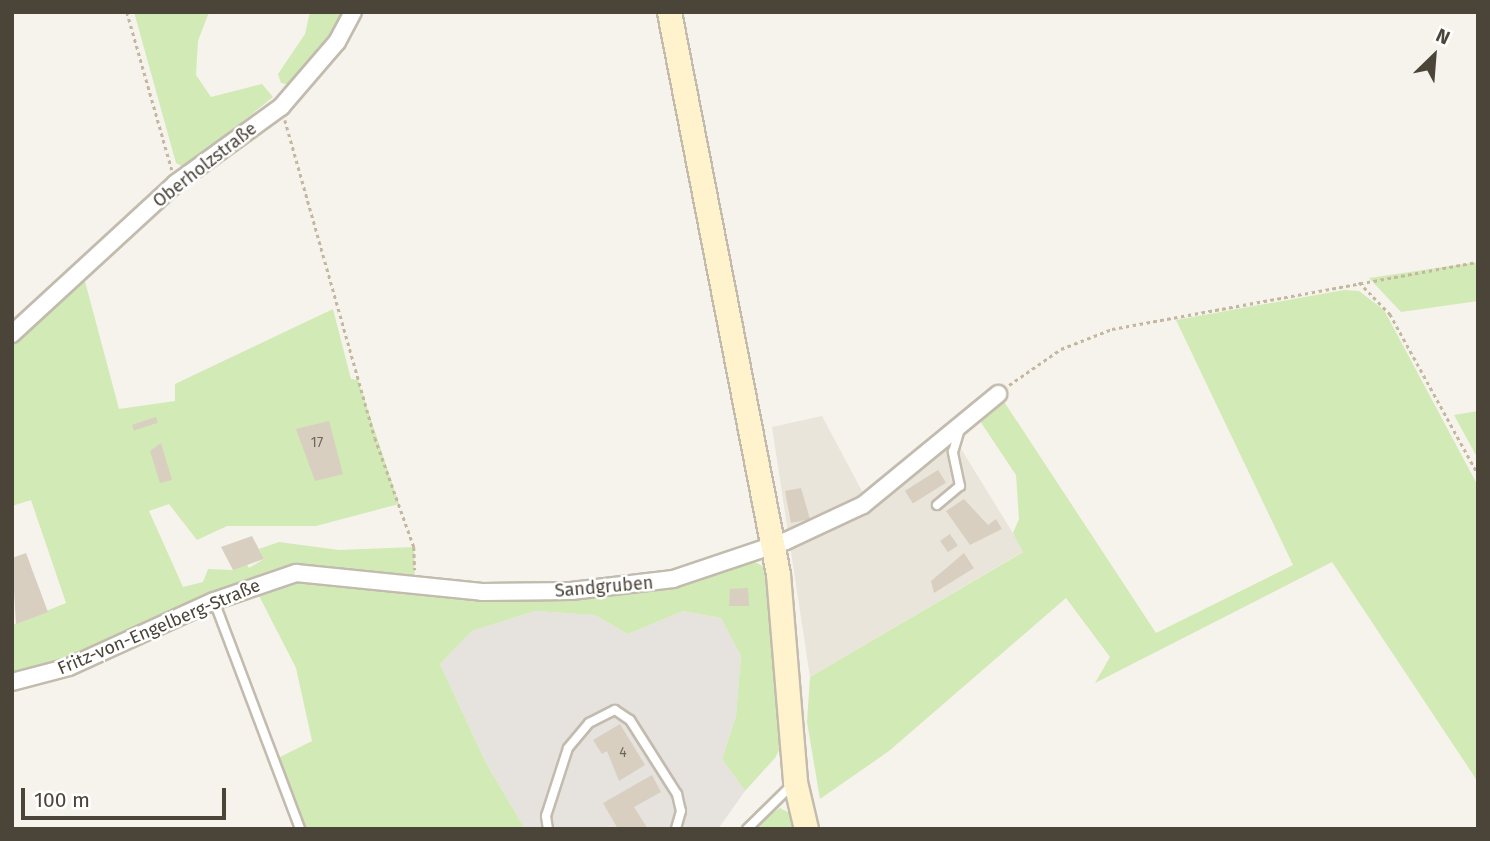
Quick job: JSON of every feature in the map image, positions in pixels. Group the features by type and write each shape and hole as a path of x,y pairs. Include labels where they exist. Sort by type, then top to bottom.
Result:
{"street":[{"name":"Oberholzstraße","path":"12,334 176,183 281,107 337,42 353,12"},
{"path":"669,12 747,428 783,603 795,782 806,829"},
{"name":"Sandgruben","path":"422,589 644,586 773,544 863,505 998,394"},
{"name":"Fritz-von-Engelberg-Straße","path":"12,682 118,648 214,601 281,576 309,572 422,589"}],"lane":[{"path":"937,505 960,486 953,452 961,426"},
{"path":"214,601 300,829"},
{"path":"548,829 546,816 568,748 589,723 615,710 630,720 677,794 681,811 676,829"},
{"path":"747,829 795,782"}],"path":[{"path":"127,12 176,183"},
{"path":"281,107 375,438 414,547 422,589"},
{"path":"998,394 1060,349 1112,329 1358,281 1478,262"},
{"path":"1358,281 1390,314 1478,474"}],"shaded area":[{"path":"822,416 871,508 955,439 1024,551 810,677 772,427"},
{"path":"535,611 595,615 628,634 683,611 721,618 741,656 736,716 722,759 745,791 718,829 525,829 486,763 440,664 472,631"}],"green space":[{"path":"134,12 209,12 198,41 196,75 211,97 262,84 273,97 185,168 176,163"},
{"path":"310,12 346,12 332,38 291,85 281,83 278,74 305,34"},
{"path":"1478,262 1478,301 1401,312 1369,278"},
{"path":"82,270 119,409 175,401 175,384 333,309 351,379 358,380 399,504 316,526 227,526 197,540 169,504 149,511 183,587 203,582 208,569 233,570 246,563 249,568 264,559 259,549 279,542 339,550 414,547 415,588 644,586 739,554 778,574 790,729 775,758 745,791 722,759 736,716 741,656 721,618 683,611 628,634 595,615 535,611 472,631 440,664 486,763 525,829 300,829 274,760 312,741 296,668 254,586 12,682 12,625 66,603 31,500 12,506 12,334"},
{"path":"1344,290 1359,291 1384,310 1478,486 1478,782 1332,562 1095,683 1110,657 1066,598 889,751 820,799 807,722 810,677 1023,552 1013,533 1019,519 1016,475 978,418 1001,397 1156,633 1293,565 1176,320"},
{"path":"1478,411 1478,459 1454,415"},
{"path":"780,808 793,815 797,829 747,829"}],"building":[{"path":"156,417 158,423 134,430 132,425"},
{"path":"329,421 343,474 315,481 296,429"},
{"path":"161,443 172,480 160,483 150,451"},
{"path":"938,470 946,483 913,503 905,491"},
{"path":"801,488 810,519 791,523 785,491"},
{"path":"964,499 988,525 996,519 1002,529 970,545 946,511"},
{"path":"950,534 958,546 948,552 940,541"},
{"path":"252,536 264,559 233,570 221,547"},
{"path":"26,553 48,612 16,624 12,558"},
{"path":"964,553 974,568 934,593 931,581"},
{"path":"748,588 749,606 729,606 730,589"},
{"path":"620,724 645,765 619,781 607,751 602,754 593,740"},
{"path":"652,775 661,792 634,807 648,829 618,829 603,803"}]}
